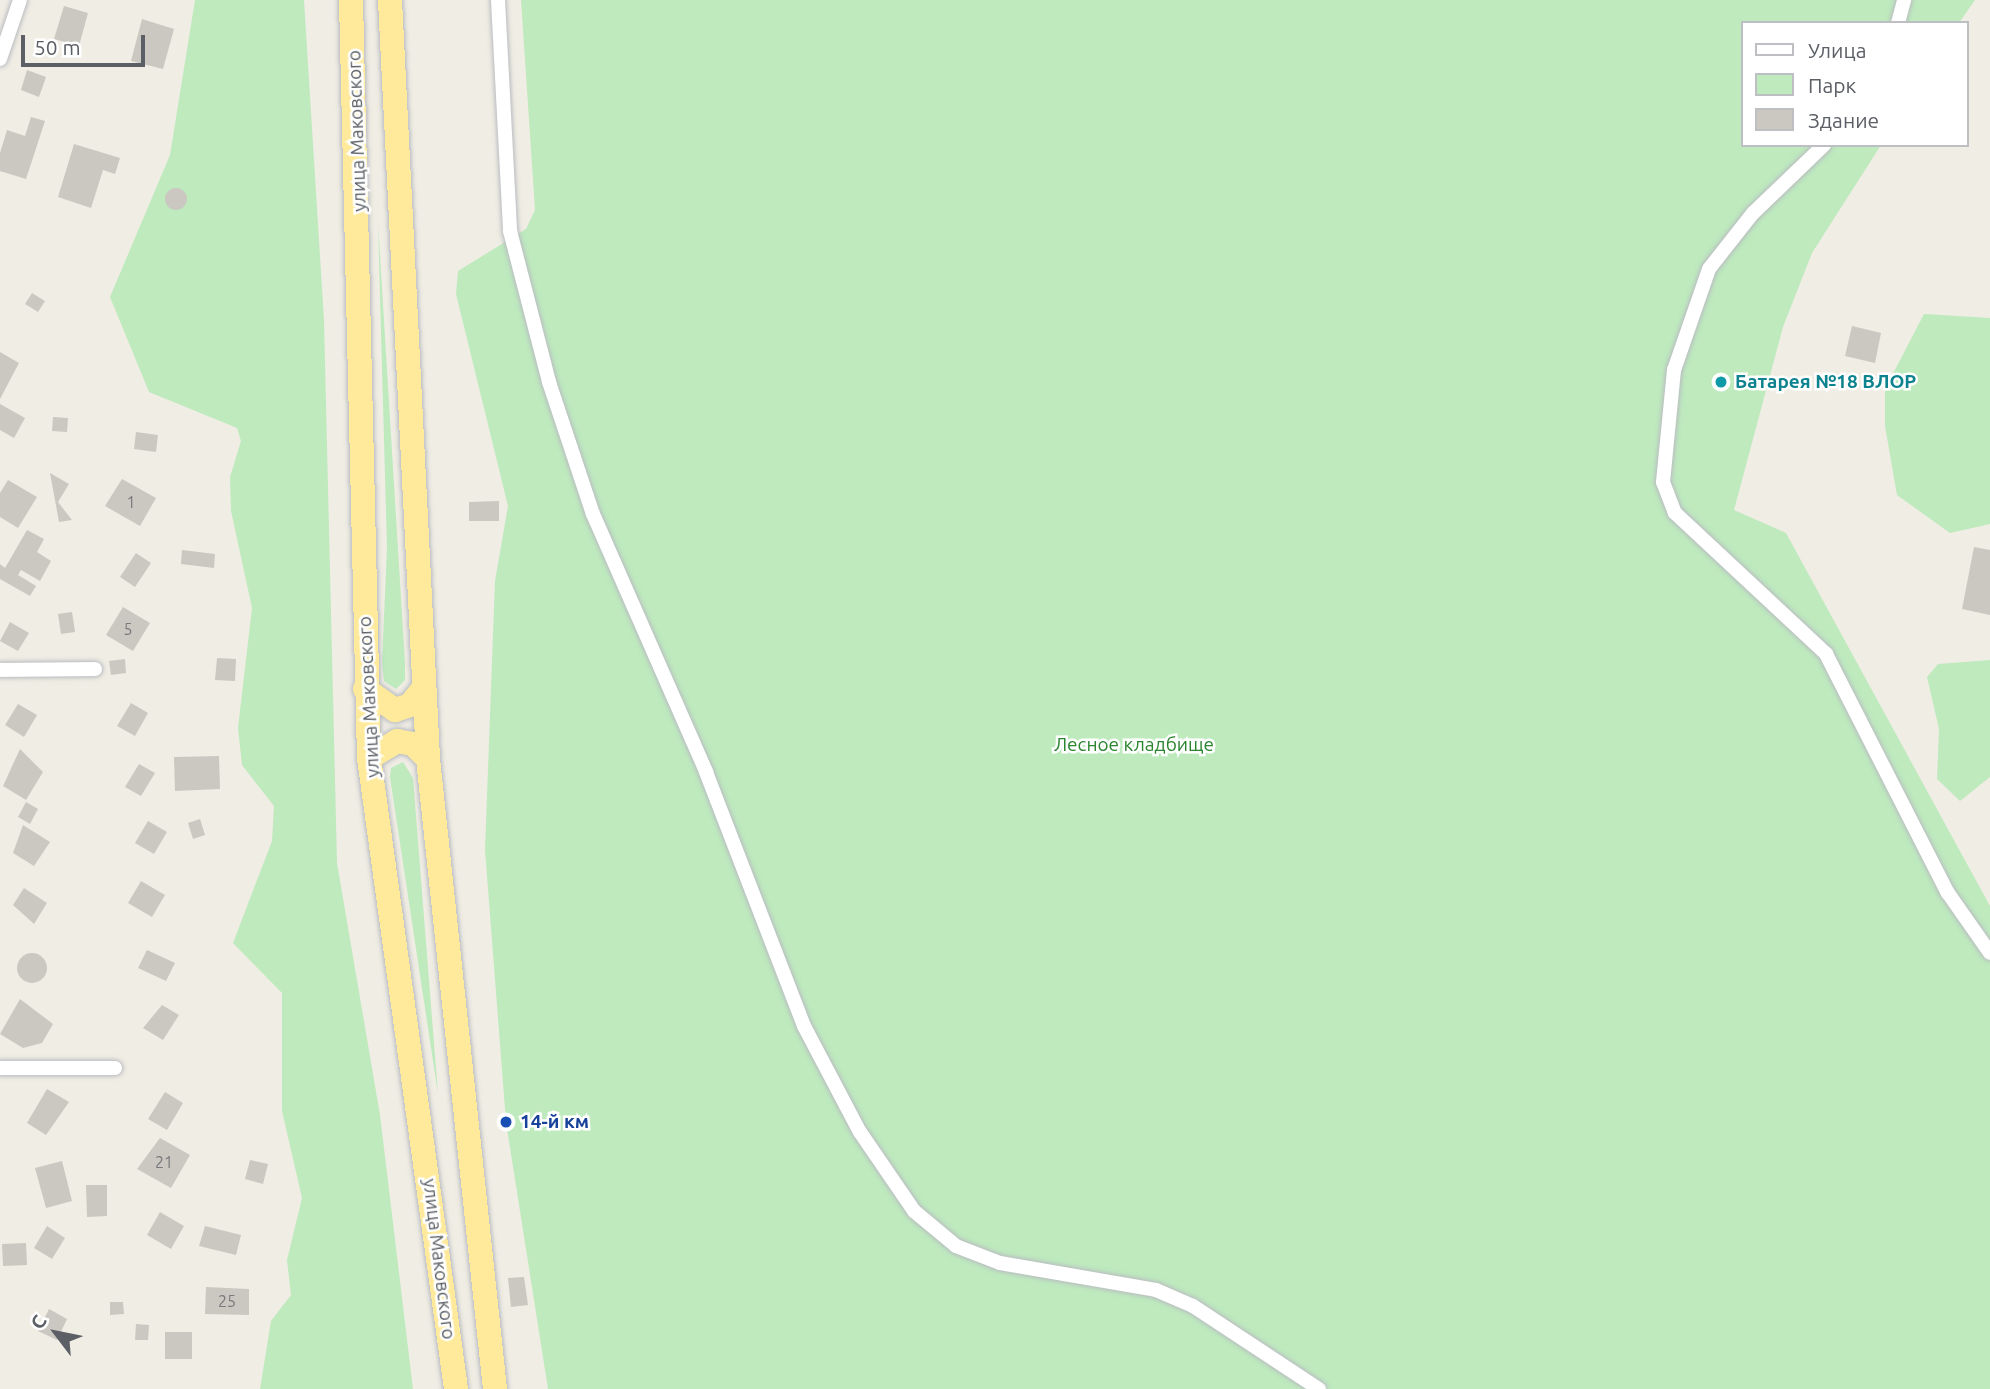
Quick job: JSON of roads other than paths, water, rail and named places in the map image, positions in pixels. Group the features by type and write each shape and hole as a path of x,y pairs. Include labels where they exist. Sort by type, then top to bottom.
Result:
{"highway":[{"name":"улица Маковского","path":"351,0 363,319 365,689 369,758 456,1389"},
{"name":"улица Маковского","path":"390,0 428,759 495,1389"},
{"path":"365,689 395,710 410,705 424,688"},
{"path":"369,758 397,741 412,744 428,759"}],"street":[{"path":"0,59 20,0"},
{"path":"498,0 510,231 549,382 593,514 706,772 804,1026 860,1132 914,1211 956,1246 1000,1263 1156,1290 1193,1306 1319,1389"},
{"path":"1899,21 1904,0"},
{"path":"1822,147 1753,213 1709,270 1674,370 1663,482 1675,513 1833,664 1948,893 1990,953"},
{"path":"0,670 95,669"},
{"path":"0,1068 115,1068"}],"place":[{"name":"Батарея №18 ВЛОР","path":"1721,382"},
{"name":"14-й км","path":"506,1122"}],"park label":[{"name":"Лесное кладбище","path":"1134,745"}]}
